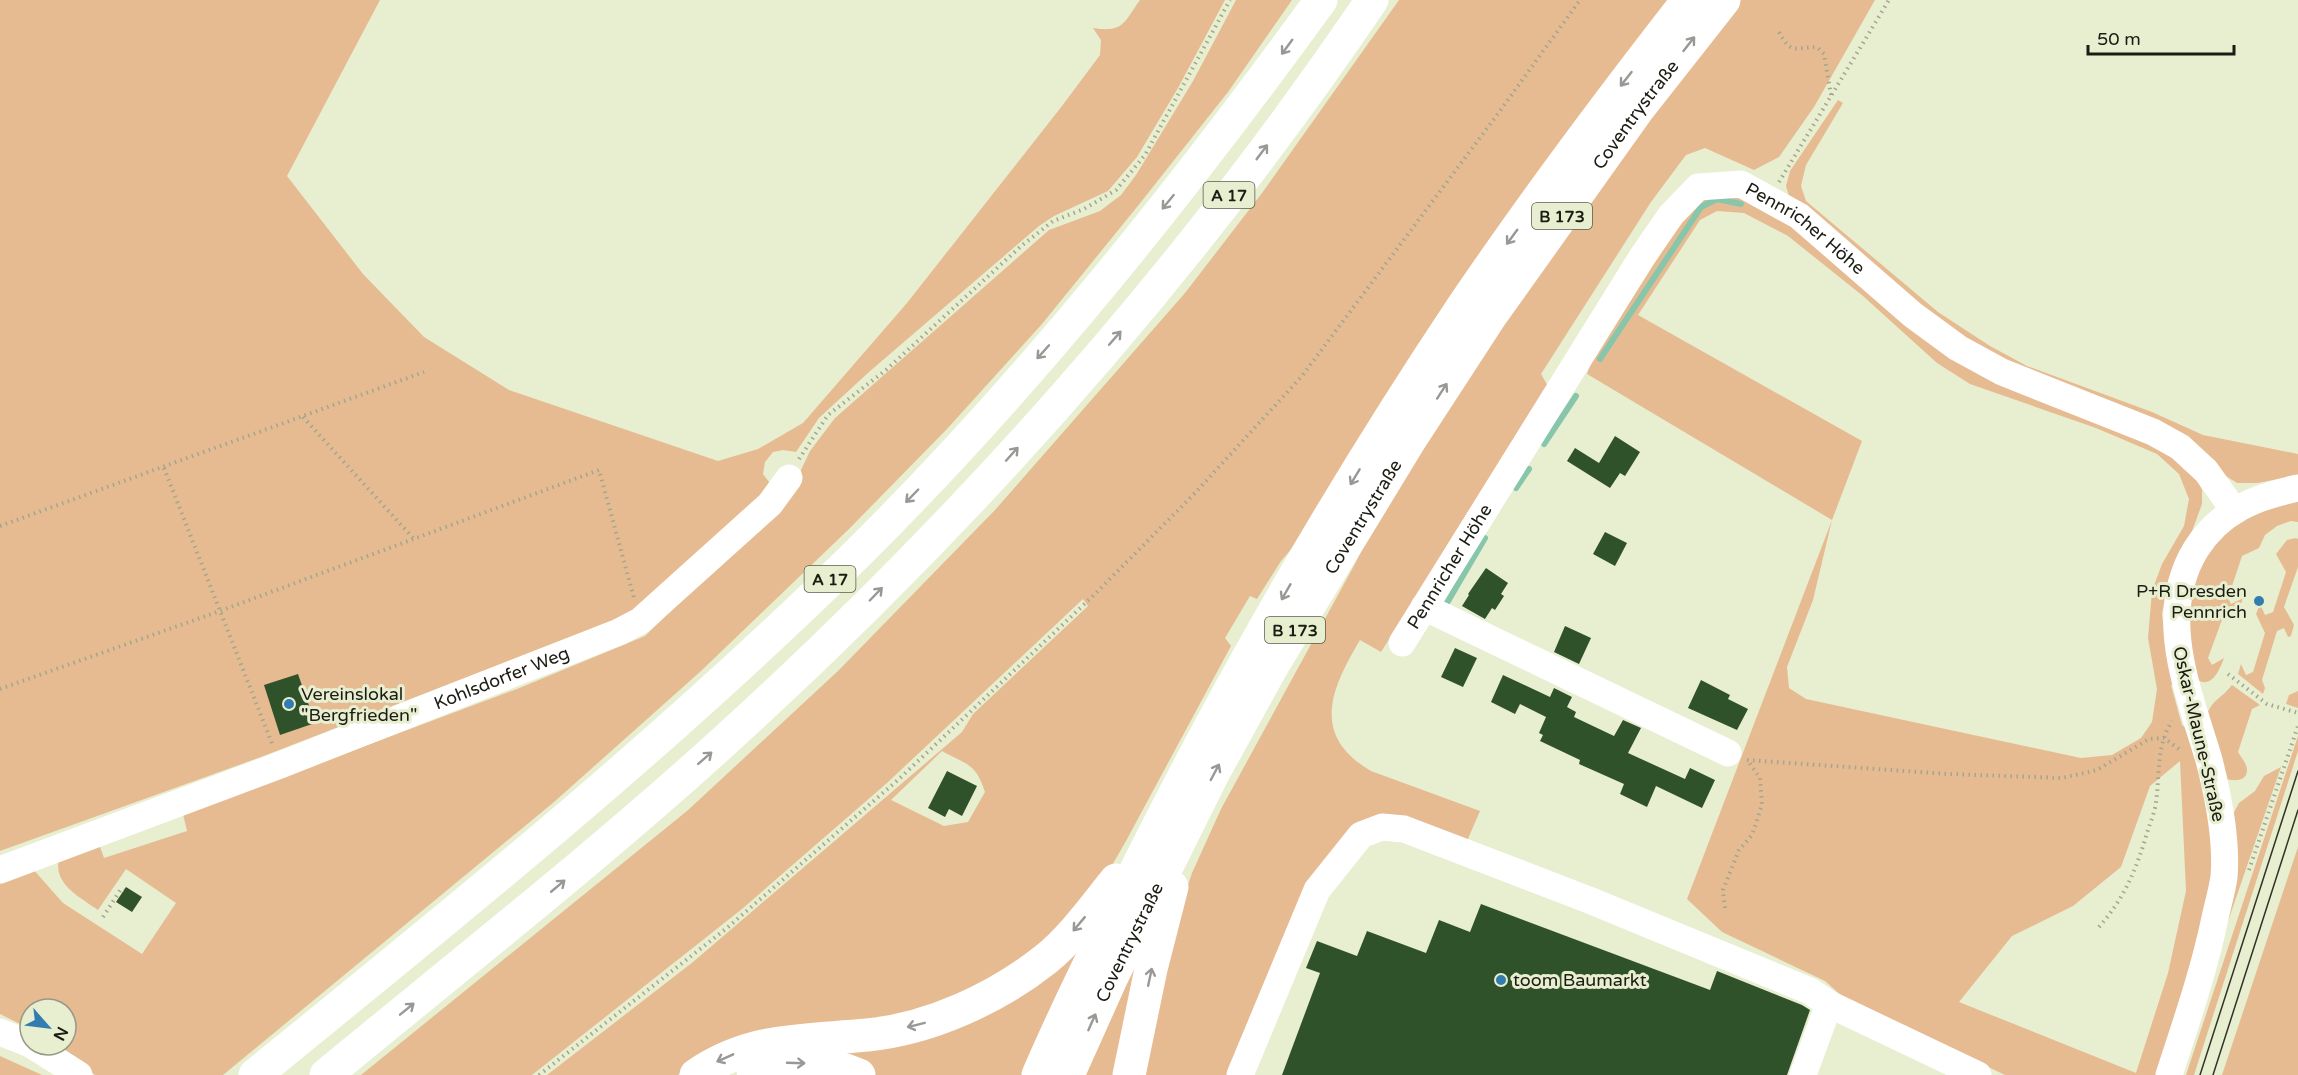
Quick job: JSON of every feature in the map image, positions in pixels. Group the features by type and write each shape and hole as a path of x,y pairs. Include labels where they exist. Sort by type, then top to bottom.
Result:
{"highway":[{"name":"A 17","path":"255,1075 568,819 714,690 862,548 958,448 1116,268 1235,117 1321,0"},
{"name":"A 17","path":"326,1075 489,944 720,745 836,636 972,496 1076,382 1153,292 1280,129 1372,0"},
{"name":"B 173","path":"1038,1075 1087,966 1156,829 1250,654 1321,532 1464,305 1615,93 1688,0"},
{"name":"Coventrystraße","path":"1068,1075 1111,979 1188,824 1273,665 1410,440 1490,317 1639,108 1724,0"},
{"path":"1129,1075 1151,969 1188,824"},
{"path":"696,1075 714,1063 759,1046 798,1039 869,1035 926,1022 1003,989 1046,958 1067,939 1156,829"},
{"path":"740,1075 786,1062 832,1066 859,1075"}],"street":[{"name":"Pennricher Höhe","path":"1402,644 1671,215 1698,187 1742,184 1799,216 1913,315 1958,348 2002,372 2153,432 2180,447 2206,471 2234,510"},
{"name":"Kohlsdorfer Weg","path":"0,870 280,765 619,632 640,621 770,504 789,478"},
{"name":"Oskar-Maune-Straße","path":"2169,1075 2208,950 2224,878 2223,844 2217,798 2180,663 2176,625 2179,591 2188,563 2204,537 2234,510 2268,494 2298,488"},
{"path":"1424,607 1738,757"},
{"path":"1240,1075 1317,890 1361,835 1382,827 1404,829 1590,900 1810,992 1829,1004 1978,1075"},
{"path":"1803,1075 1829,1004"},
{"path":"0,1032 18,1040"},
{"path":"50,1057 79,1075"}],"path":[{"path":"789,478 807,445 828,415 886,370 1020,247 1053,221 1084,209 1116,190 1145,155 1230,0"},
{"path":"540,1075 727,928 890,786 1093,596 1196,492 1302,376 1580,0"},
{"path":"1769,200 1889,0"},
{"path":"1779,32 1791,49 1817,47 1824,54 1831,96"},
{"path":"0,526 424,372"},
{"path":"303,417 414,539"},
{"path":"164,468 280,765"},
{"path":"0,689 220,611 599,470 640,621"},
{"path":"2228,674 2267,704 2298,713"},
{"path":"2099,927 2114,909 2134,874 2156,803 2159,761 2166,731 2175,716 2193,707"},
{"path":"2248,872 2298,726"},
{"path":"1738,757 1948,774 2062,778 2097,770 2149,739 2164,738 2179,749 2203,743"},
{"path":"1725,908 1724,890 1739,850 1752,835 1762,805 1760,778 1738,757"},
{"path":"103,917 121,889 124,890"}],"shaded area":[{"path":"0,0 380,0 287,176 363,274 424,337 509,390 718,461 758,449 803,423 907,303 1100,55 1101,40 1093,28 1117,27 1126,20 1140,0 1225,0 1178,88 1137,157 1108,191 1054,216 1039,226 819,418 796,452 783,450 773,452 765,462 763,474 772,486 638,611 261,757 0,851"},
{"path":"1236,0 1292,0 1228,92 1042,324 947,429 849,529 701,671 554,802 223,1075 95,1075 72,1057 78,1057 78,997 18,997 18,1023 0,1014 0,884 32,868 63,903 142,954 176,903 126,869 98,910 76,895 64,883 58,868 59,859 99,844 104,858 187,831 183,814 517,689 645,636 749,536 798,483 810,451 835,418 1049,230 1100,211 1121,195 1136,175 1193,81"},
{"path":"1399,0 1674,0 1308,530 1281,561 1257,599 1250,596 1225,638 1231,646 1126,841 1099,888 1063,932 959,1002 708,1055 678,1075 547,1075 693,962 962,732 973,714 1088,606 1083,599 887,783 742,909 532,1075 361,1075 687,811 838,671 995,510 1185,293 1262,193","holes":["942,751 970,766 982,782 985,792 968,822 944,826 891,800"]},
{"path":"1739,0 1875,0 1814,107 1779,157 1754,170 1705,148 1686,155 1651,202 1541,374 1549,388 1381,652 1360,640 1341,676 1335,693 1332,710 1333,727 1339,742 1352,757 1371,771 1480,811 1467,841 1349,829 1229,1075 1138,1075 1164,956 1192,873 1221,809 1356,562 1378,513 1427,433 1656,105"},
{"path":"1838,100 1843,103 1806,165 1801,186 1806,201 1938,312 1990,346 2027,366 2152,412 2203,435 2298,454 2298,475 2258,483 2237,483 1973,349 1791,202 1786,186 1790,171"},
{"path":"1705,193 1738,194 1781,217 1896,309 2152,440 2197,478 2202,490 2202,504 2191,534 2178,554 2168,581 2162,614 2168,662 2175,684 2171,685 2182,725 2190,731 2212,827 2212,882 2207,912 2160,1075 2005,1075 1843,997 1825,981 1722,932 1687,899 1832,520 1587,374 1592,360 1692,205","holes":["1717,211 1744,213 1788,236 1863,296 1937,363 1970,384 2096,428 2157,454 2179,474 2189,499 2184,526 2162,564 2152,591 2148,638 2157,689 2152,722 2141,738 2112,755 2081,758 1806,699 1789,688 1787,667 1813,600 1832,520 1862,441 1638,315 1700,220","2180,761 2186,891 2168,973 2136,1073 1959,1002 2012,936 2073,906 2121,867 2150,786"]},
{"path":"2298,500 2298,522 2291,521 2277,526 2265,535 2259,548 2242,556 2228,598 2231,604 2243,598 2239,610 2223,617 2208,658 2212,665 2224,658 2214,678 2210,681 2195,678 2190,644 2190,604 2200,569 2209,553 2220,538 2249,515 2266,507"},
{"path":"2298,539 2298,567 2284,607 2294,625 2291,636 2288,637 2284,628 2277,631 2262,680 2265,688 2263,694 2238,674 2241,664 2246,675 2253,672 2265,633 2256,614 2260,604 2265,615 2273,612 2286,572 2276,554 2287,540"},
{"path":"2232,685 2260,705 2252,709 2238,752 2246,765 2246,774 2242,779 2234,780 2223,778 2207,714 2212,705"},
{"path":"2298,691 2298,708 2286,704 2289,695"},
{"path":"2298,736 2298,751 2194,1075 2186,1075"},
{"path":"2281,767 2225,930 2233,814 2239,803 2255,791 2264,776"},
{"path":"2298,847 2298,1075 2222,1075"},
{"path":"1163,902 1121,1075 1082,1075"},
{"path":"1091,924 1030,1075 875,1075 720,1070 871,1043"},
{"path":"0,1056 42,1075 0,1075"}],"building":[{"path":"1615,436 1640,452 1625,476 1620,473 1610,488 1567,461 1575,448 1599,463"},
{"path":"1605,532 1627,543 1615,566 1593,554"},
{"path":"1486,568 1508,583 1501,594 1504,596 1495,610 1492,608 1485,619 1462,606"},
{"path":"1565,626 1591,638 1579,664 1554,652"},
{"path":"1455,648 1477,658 1463,687 1441,677"},
{"name":"Vereinslokal \"Bergfrieden\"","path":"298,674 315,723 280,735 264,685"},
{"path":"1503,675 1550,697 1554,688 1572,697 1567,707 1576,712 1574,717 1614,736 1623,720 1641,728 1628,753 1685,779 1690,768 1715,780 1702,808 1656,786 1647,807 1620,794 1624,784 1579,764 1580,760 1540,741 1543,735 1539,733 1546,717 1520,704 1515,714 1491,702"},
{"path":"1701,680 1730,695 1728,699 1748,709 1737,730 1688,708"},
{"path":"947,771 977,786 962,816 949,809 945,817 928,808"},
{"path":"126,887 142,897 132,912 116,902"},
{"name":"toom Baumarkt","path":"1481,904 1710,990 1717,971 1802,1005 1810,1010 1787,1075 1282,1075 1320,973 1306,968 1317,941 1357,956 1367,931 1426,953 1439,920 1470,932"}],"waterway":[{"path":"1600,359 1701,207 1717,199 1741,204"},
{"path":"1544,444 1576,396"},
{"path":"1516,488 1529,469"},
{"path":"1444,608 1485,538"}],"tram line":[{"path":"2200,1075 2298,771"},
{"path":"2213,1075 2298,810"}],"place":[{"name":"P+R Dresden Pennrich","path":"2259,601"},
{"name":"Vereinslokal \"Bergfrieden\"","path":"289,704"},
{"name":"toom Baumarkt","path":"1501,980"}]}
